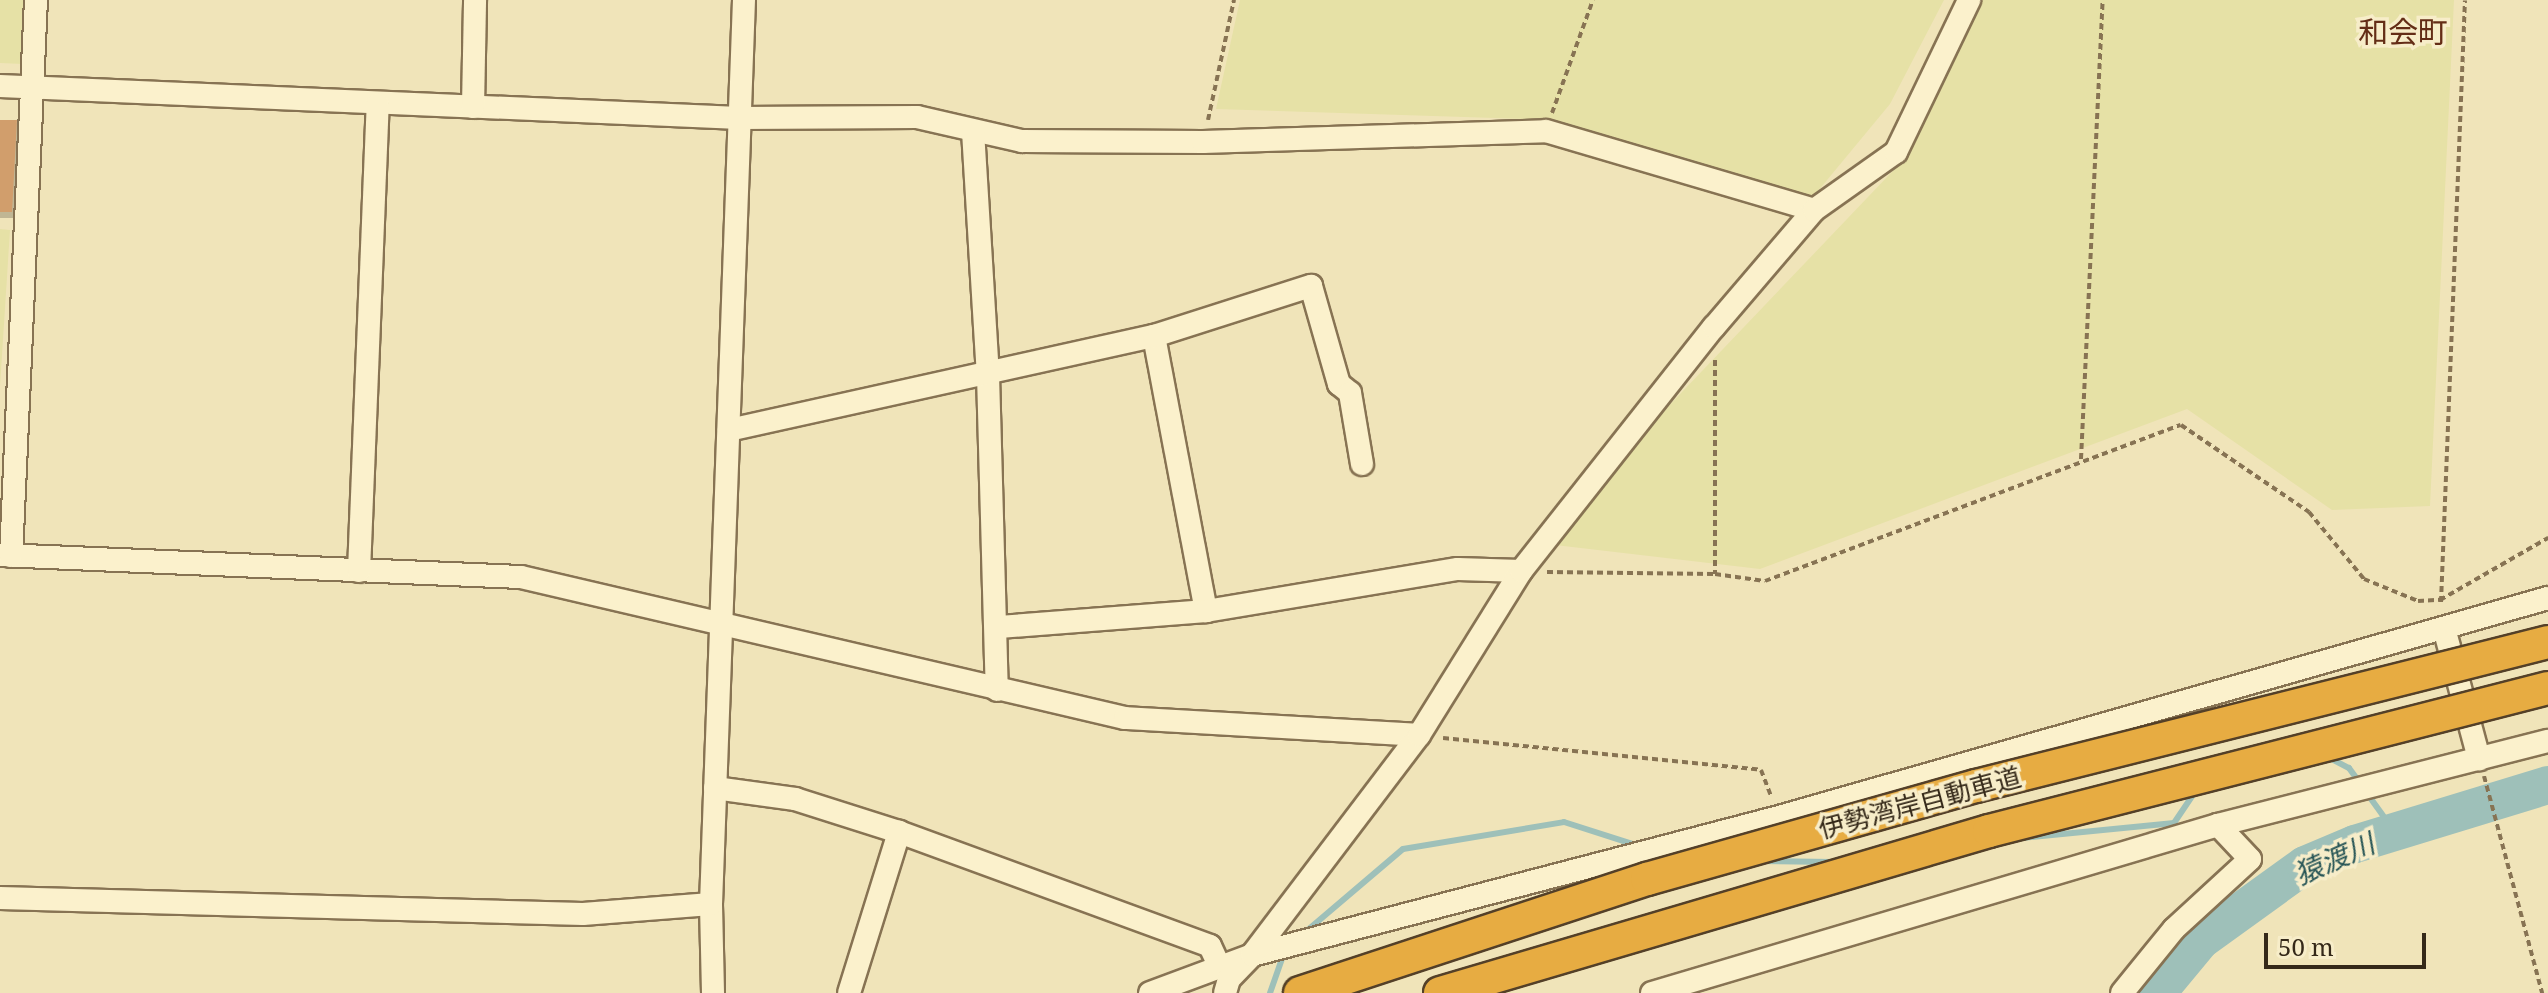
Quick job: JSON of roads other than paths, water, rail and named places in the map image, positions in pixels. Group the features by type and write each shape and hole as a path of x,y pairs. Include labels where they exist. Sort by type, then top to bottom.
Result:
{"highway":[{"name":"伊勢湾岸自動車道","path":"1300,993 1647,879 1916,803 2548,642"},
{"name":"伊勢湾岸自動車道","path":"1440,993 1989,831 2548,688"}],"street":[{"path":"36,0 5,555 521,577 723,627 1125,718 1419,735"},
{"path":"473,107 475,0"},
{"path":"713,993 711,904 744,0"},
{"path":"1225,993 1229,979 1252,955 1419,735 1521,571 1714,327 1814,210 1896,152 1969,0"},
{"path":"0,86 739,118 917,117 1022,141 1203,142 1546,131 1814,210"},
{"path":"359,571 378,104"},
{"path":"973,131 999,627 997,690"},
{"path":"729,430 1154,336 1311,286 1339,384 1350,393 1362,464"},
{"path":"1154,336 1206,611"},
{"path":"999,627 1206,611 1458,569 1521,571"},
{"path":"1150,993 1252,955 1779,817 2548,598"},
{"path":"2444,628 2479,759"},
{"path":"1652,993 2218,825 2548,741"},
{"path":"715,788 795,799 899,832 1210,946 1219,965"},
{"path":"2122,993 2174,929 2250,859 2218,825"},
{"path":"849,993 899,832"},
{"path":"0,898 311,910 583,914 711,904"}],"waterway":[{"path":"2326,756 2349,768 2360,783"},
{"name":"猿渡川","path":"2157,993 2201,940 2305,865 2355,844 2548,785"},
{"path":"2022,838 2174,823 2196,790"},
{"path":"2366,792 2395,832"},
{"path":"1303,934 1403,849 1564,822 1639,846"},
{"path":"1760,861 1833,862"},
{"path":"1270,993 1284,953"}],"district":[{"name":"和会町","path":"2403,32"}]}
